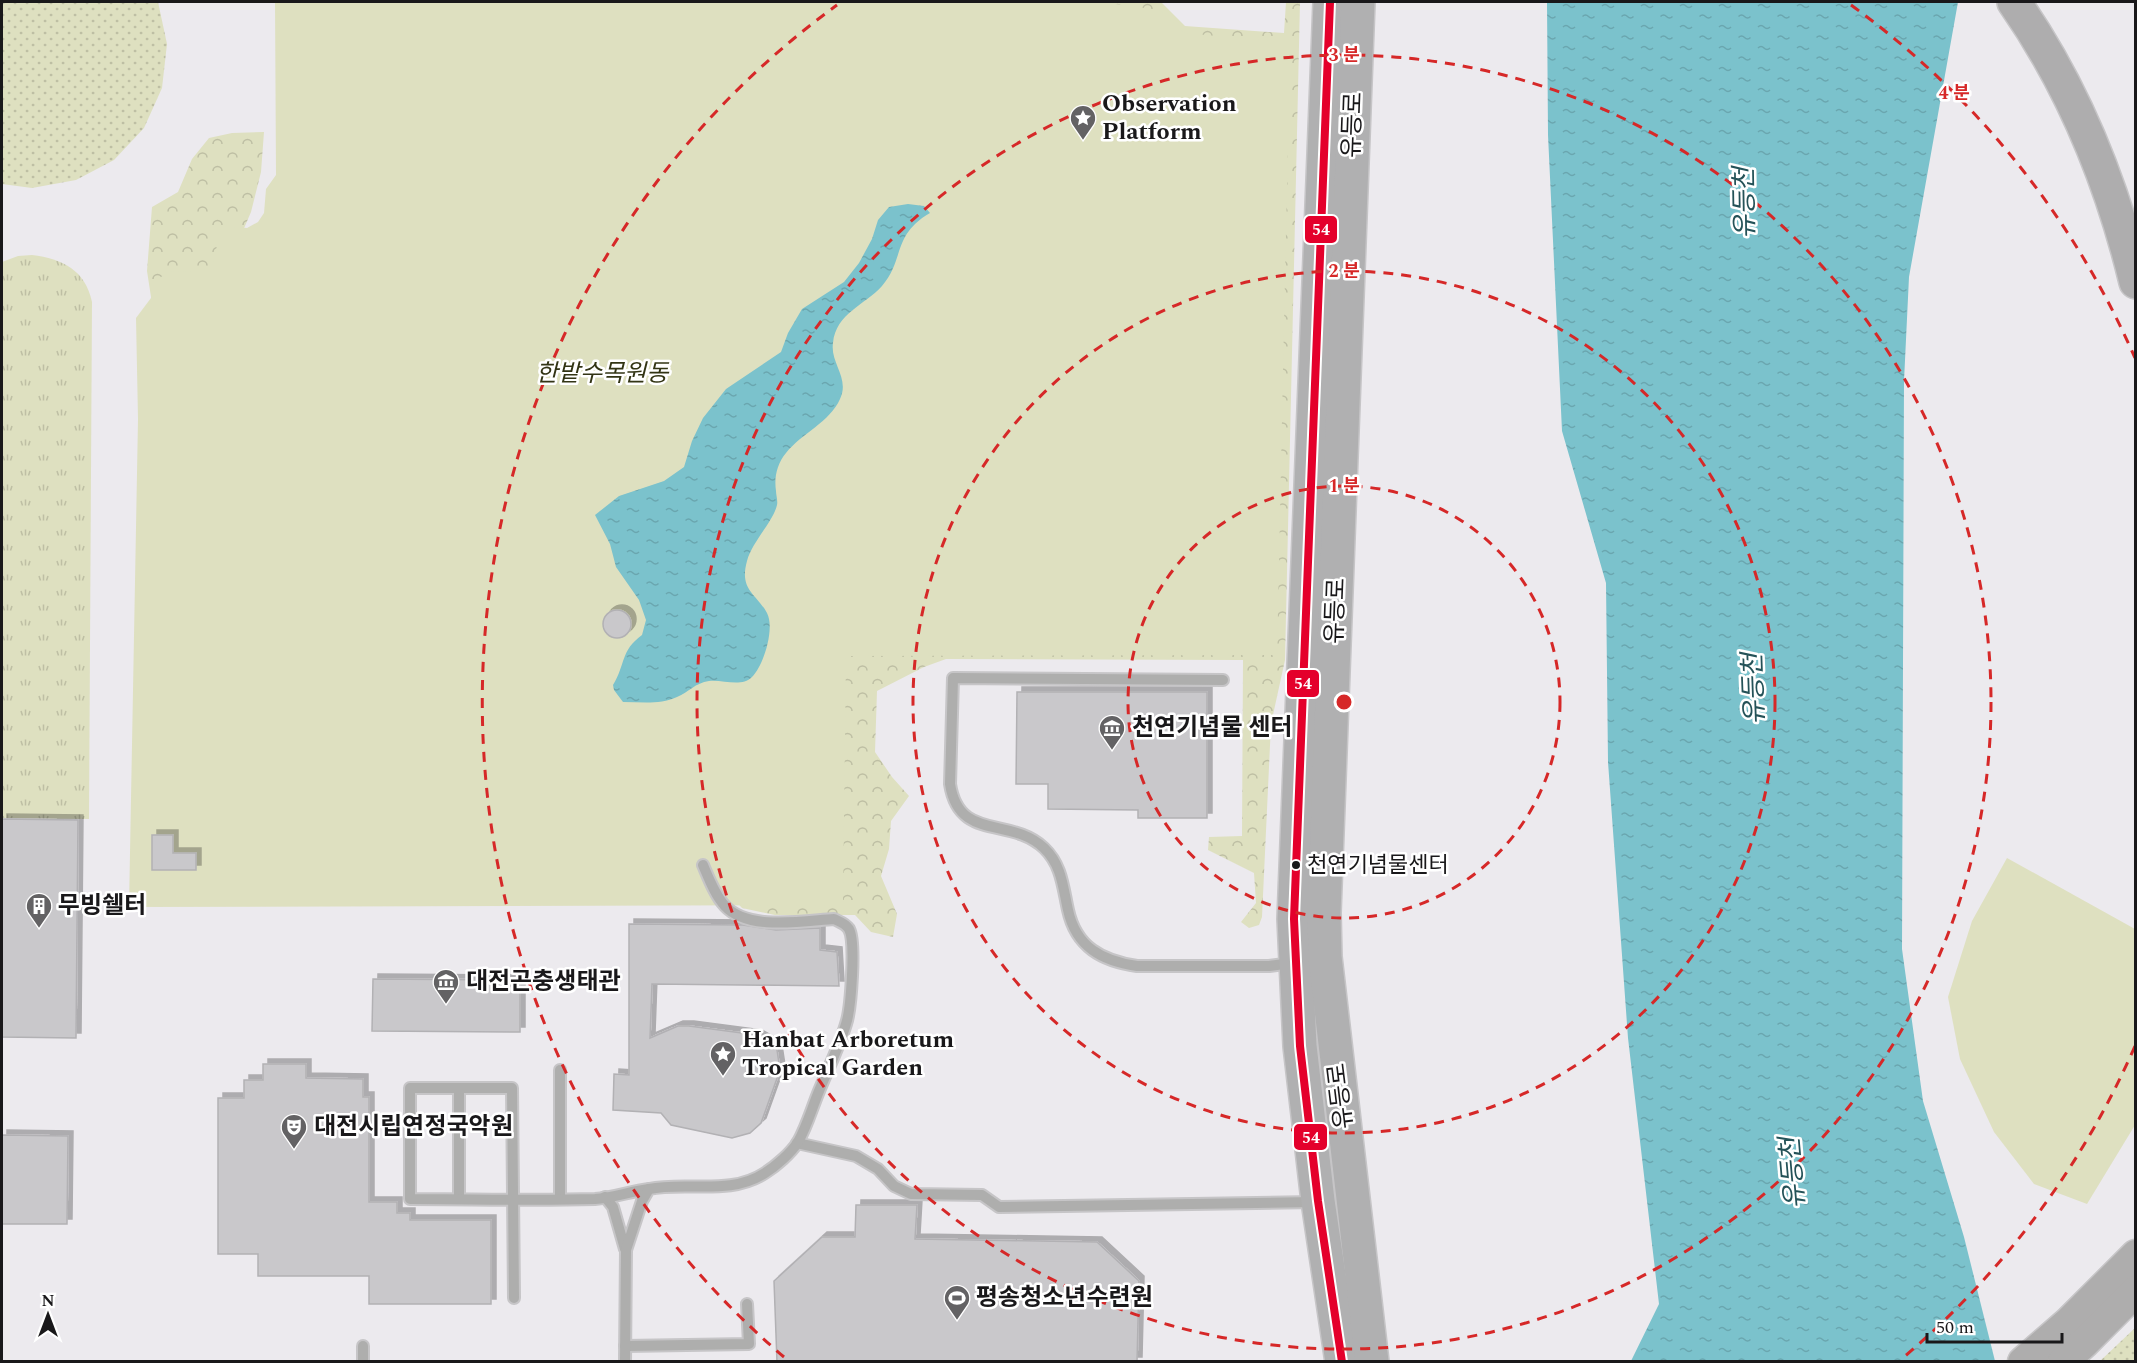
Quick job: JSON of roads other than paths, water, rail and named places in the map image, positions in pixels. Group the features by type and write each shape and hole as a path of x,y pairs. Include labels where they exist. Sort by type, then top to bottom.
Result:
{"highway":[{"path":"2014,2 2053,64 2093,148 2133,273"}],"main road":[{"name":"유등로","path":"1352,5 1294,874 1311,963 1372,1362"},
{"name":"유등로","path":"1311,963 1300,1046 1331,1302 1342,1362"},
{"path":"2023,1362 2069,1322 2136,1255"},
{"path":"2063,1362 2136,1291"}],"lane":[{"path":"1223,680 953,678 950,784 952,795 957,807 966,818 978,824 1023,833 1045,849 1059,869 1068,912 1075,929 1086,945 1100,956 1115,963 1137,966 1269,966 1311,963"},
{"path":"514,1298 512,1199 512,1088 410,1088 410,1199 512,1199 560,1199 598,1199 665,1186 708,1187 746,1183 765,1173 797,1143 847,1023 852,942 850,930 844,923 834,920 756,922 743,918 724,906 703,865"},
{"path":"560,1070 560,1199"},
{"path":"459,1088 459,1199"},
{"path":"797,1143 856,1156 878,1169 894,1186 911,1194 982,1195 999,1208 1318,1202"},
{"path":"626,1250 642,1201 650,1189"},
{"path":"605,1197 613,1207 626,1250 625,1362"},
{"path":"625,1346 749,1344 747,1304"},
{"path":"363,1346 363,1362"}],"water":[{"name":"유등천","path":"1547,2 1958,2 1909,277 1904,381 1902,949 1923,1101 1964,1237 1995,1361 1631,1361 1659,1304 1628,1038 1608,762 1606,583 1562,431 1548,135"},
{"path":"908,204 924,206 930,213 918,221 904,239 894,266 882,286 845,317 835,333 834,357 843,384 840,399 830,414 793,446 780,462 775,481 777,505 775,512 747,561 745,579 747,585 763,606 769,620 769,637 761,664 752,677 742,682 704,682 677,697 664,701 623,702 613,685 627,652 642,635 646,620 639,600 616,567 610,544 595,515 619,496 664,481 684,467 692,441 703,418 726,389 781,352 788,333 802,309 844,282 859,263 872,239 878,220 889,207"}],"place":[{"name":"Observation Platform","path":"1083,141"},
{"name":"천연기념물 센터","path":"1112,751"},
{"name":"천연기념물센터","path":"1296,865"},
{"name":"무빙쉘터","path":"39,929"},
{"name":"대전곤충생태관","path":"446,1005"},
{"name":"Hanbat Arboretum Tropical Garden","path":"723,1077"},
{"name":"대전시립연정국악원","path":"294,1150"},
{"name":"평송청소년수련원","path":"957,1321"}],"park label":[{"name":"한밭수목원동","path":"602,374"}]}
